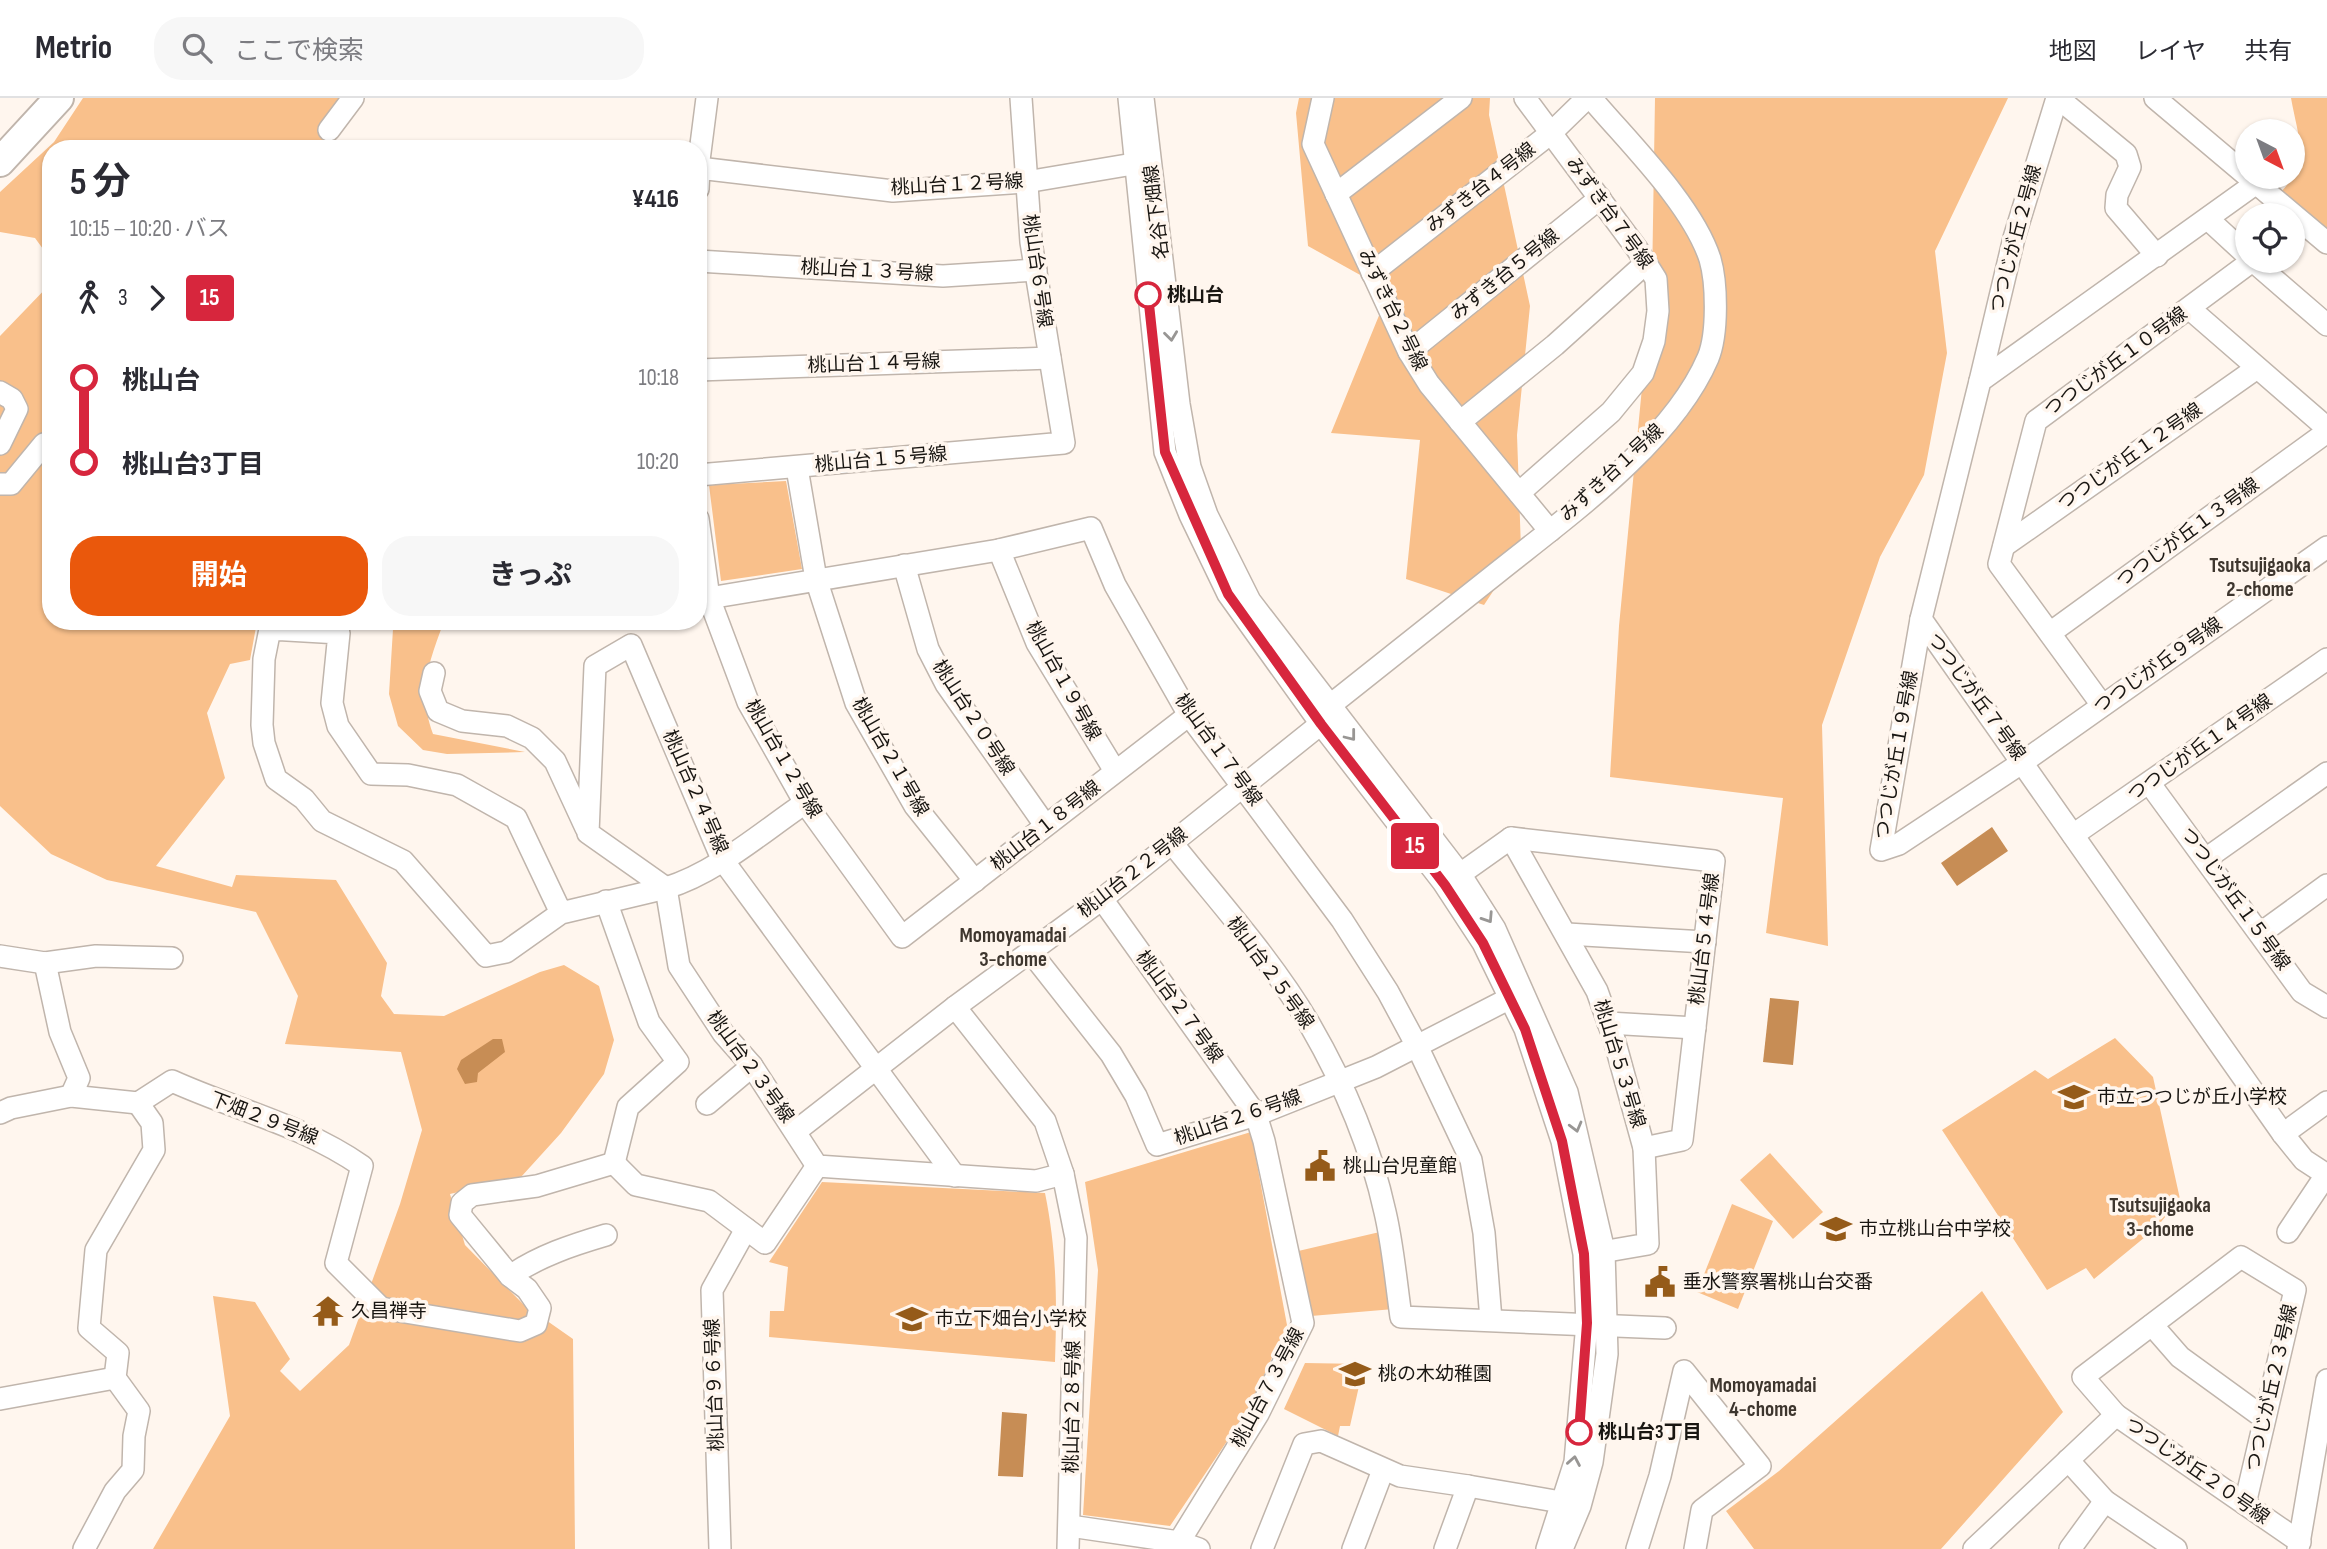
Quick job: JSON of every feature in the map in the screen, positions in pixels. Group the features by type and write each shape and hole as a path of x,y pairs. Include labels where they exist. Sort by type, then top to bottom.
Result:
{"main road":[{"path":"3,155 59,98"}],"street":[{"path":"329,130 354,98"},
{"path":"702,140 707,98"},
{"name":"桃山台６号線","path":"1021,98 1026,182 1036,270 1064,443"},
{"name":"名谷下畑線","path":"1129,98 1143,163 1190,467 1208,514 1250,601 1327,715 1452,880 1495,929 1517,995 1567,1092 1594,1253 1597,1323 1607,1354 1592,1462 1547,1549"},
{"name":"名谷下畑線","path":"1143,98 1143,163"},
{"name":"みずき台２号線","path":"1323,98 1313,144 1409,352 1429,384 1550,531"},
{"path":"1336,194 1461,98"},
{"name":"みずき台７号線","path":"1519,493 1611,412 1643,373 1654,341 1658,311 1656,279 1600,198 1525,98"},
{"name":"みずき台４号線","path":"1372,273 1551,133 1589,98"},
{"name":"みずき台１号線","path":"1327,715 1623,468 1678,409 1709,356 1716,305 1710,260 1695,224 1589,98"},
{"path":"2057,98 2126,153 2130,167 2117,195 2116,208 2157,256"},
{"name":"つつじが丘２号線","path":"1980,382 2014,239 2057,98"},
{"path":"2155,98 2235,167"},
{"name":"桃山台１２号線","path":"707,169 893,191 1026,182 1143,163"},
{"path":"1980,382 2249,189"},
{"path":"2261,189 2327,243"},
{"name":"みずき台５号線","path":"1409,352 1600,198"},
{"path":"2209,220 2235,245"},
{"name":"桃山台１３号線","path":"707,262 943,276 1036,270"},
{"path":"1460,422 1555,345 1646,263"},
{"name":"つつじが丘１０号線","path":"2102,705 1999,565 2036,421 2236,273"},
{"path":"2266,273 2327,325"},
{"path":"2190,309 2327,430"},
{"name":"桃山台１４号線","path":"707,370 1050,358"},
{"name":"つつじが丘１２号線","path":"2004,546 2257,368"},
{"name":"つつじが丘７号線","path":"1980,382 1921,619 2283,1133 2304,1160 2327,1175"},
{"path":"0,392 12,399 17,409 0,444"},
{"name":"つつじが丘１３号線","path":"2050,633 2327,430"},
{"name":"桃山台１５号線","path":"707,474 1064,443"},
{"path":"0,484 11,484 34,452 42,446"},
{"name":"桃山台２１号線","path":"797,468 816,579 856,703 915,806 975,881"},
{"name":"桃山台１７号線","path":"709,598 999,550 1091,528 1115,585 1189,715 1342,919 1388,992 1417,1046 1471,1160 1484,1233 1491,1320"},
{"name":"つつじが丘９号線","path":"2023,762 2327,547"},
{"name":"桃山台１９号線","path":"999,550 1037,643 1115,771"},
{"name":"桃山台２０号線","path":"904,565 928,649 947,684 1045,825"},
{"name":"桃山台１２号線","path":"707,584 709,598 748,702 805,803 902,937"},
{"name":"つつじが丘１９号線","path":"1921,619 1881,850 1899,844 2023,762"},
{"path":"270,630 264,659 262,725 264,743 276,779 304,799 322,821 403,861 486,956 506,953 561,913 680,884 805,803"},
{"path":"287,630 339,633 332,703 338,726 371,774 408,775 457,785 516,818 561,913"},
{"name":"桃山台２４号線","path":"588,833 594,666 631,645 722,859 954,1176"},
{"name":"つつじが丘１４号線","path":"2073,835 2327,659"},
{"path":"434,673 430,691 438,711 462,721 507,726 532,738 555,761 588,833 666,888"},
{"name":"桃山台１８号線","path":"902,937 1189,715"},
{"name":"桃山台２２号線","path":"796,1131 876,1067 1102,899 1245,787 1327,715"},
{"path":"2207,858 2327,773"},
{"name":"つつじが丘１５号線","path":"2150,784 2207,858 2302,992 2327,1007"},
{"path":"1452,880 1511,838"},
{"name":"桃山台５３号線","path":"1511,838 1597,991 1643,1148 1648,1244 1594,1253"},
{"name":"桃山台５４号線","path":"1511,838 1714,861 1682,1140 1643,1148"},
{"name":"桃山台２５号線","path":"1172,843 1282,984 1309,1025 1338,1082 1368,1152 1386,1213 1401,1317 1491,1320"},
{"path":"2261,933 2327,886"},
{"name":"桃山台２３号線","path":"666,888 679,966 723,1033 752,1066 817,1166"},
{"name":"桃山台２７号線","path":"1102,899 1256,1115"},
{"path":"606,901 649,1022 678,1062 628,1108 614,1163 636,1185 709,1201 765,1243 817,1166 1036,1181 1063,1174"},
{"path":"1567,934 1704,942"},
{"name":"桃山台２６号線","path":"1030,951 1111,1054 1136,1096 1157,1145 1256,1115 1338,1082 1417,1046 1517,995"},
{"path":"0,956 45,963 96,956 172,958"},
{"path":"45,963 60,1032 79,1078 71,1096"},
{"name":"桃山台２８号線","path":"956,1007 1045,1121 1063,1174 1076,1238 1068,1549"},
{"path":"1608,1024 1695,1028"},
{"path":"707,1104 752,1066"},
{"name":"下畑２９号線","path":"138,1102 172,1081 220,1103 292,1127 331,1145 362,1166 336,1264 381,1308 520,1331 536,1324 540,1308 527,1289 510,1276 460,1214 462,1203 472,1195 537,1186 614,1163"},
{"path":"0,1113 11,1108 71,1096 138,1102 152,1123 154,1150 96,1250 89,1328 118,1353 115,1378 139,1411 134,1436 133,1469 116,1491 85,1549"},
{"path":"2283,1133 2327,1102"},
{"name":"桃山台７３号線","path":"1177,1545 1258,1414 1303,1323 1265,1141 1256,1115"},
{"path":"2300,1226 2327,1175"},
{"name":"桃山台９６号線","path":"720,1549 712,1290 746,1229"},
{"path":"510,1276 527,1265 573,1245 606,1235"},
{"name":"つつじが丘２３号線","path":"2116,1415 2083,1377 2241,1257 2295,1290 2245,1504"},
{"path":"1491,1320 1665,1328"},
{"path":"2152,1325 2180,1357 2264,1418"},
{"path":"1637,1549 1660,1476 1684,1371 1760,1466 1702,1510 1695,1549"},
{"path":"0,1399 115,1378"},
{"path":"2299,1546 2327,1380"},
{"name":"つつじが丘２０号線","path":"1974,1549 2116,1415 2245,1504 2299,1546"},
{"path":"1262,1549 1304,1444 1321,1441 1400,1476 1572,1504"},
{"path":"2068,1460 2105,1501 2175,1549"},
{"path":"1353,1549 1383,1470"},
{"path":"1445,1549 1468,1486"},
{"path":"2070,1549 2105,1501"},
{"name":"名谷下畑線","path":"1563,1549 1572,1504"},
{"path":"1070,1526 1199,1549"}],"shaded area":[{"path":"83,98 356,98 335,140 55,140"},
{"path":"1299,98 1490,98 1489,115 1530,306 1517,435 1521,549 1484,605 1406,579 1420,440 1331,433 1389,291 1308,246 1296,113"},
{"path":"1655,98 2008,98 1935,251 1947,353 1924,475 1880,557 1822,725 1828,946 1766,933 1783,798 1610,777 1619,626 1652,284"},
{"path":"2291,98 2327,98 2327,232 2305,214 2305,203 2292,203 2280,193 2283,189 2305,189 2305,119 2295,119"},
{"path":"42,153 42,248 35,238 0,232 0,192"},
{"path":"42,292 42,630 255,630 250,660 230,664 207,713 225,778 156,866 232,887 236,875 336,880 387,963 381,996 394,1014 444,1016 540,972 564,965 599,986 614,1040 604,1074 561,1133 521,1177 450,1194 465,1245 523,1304 573,1339 575,1549 153,1549 230,1416 213,1296 255,1302 290,1359 280,1371 300,1391 349,1345 400,1204 422,1130 401,1052 285,1044 298,996 256,912 107,880 51,854 0,806 0,336"},
{"path":"786,481 802,569 721,581 709,485"},
{"path":"393,630 441,630 425,690 433,734 525,752 447,754 423,750 398,726 389,694"},
{"path":"1992,827 2008,851 1957,886 1941,863"},
{"path":"1770,998 1799,1001 1793,1065 1763,1062"},
{"path":"2115,1038 2153,1077 2180,1199 2156,1228 2094,1279 2086,1268 2047,1290 1942,1130 2035,1070 2048,1079"},
{"path":"493,1039 502,1039 505,1052 478,1073 477,1082 465,1084 457,1069 461,1060"},
{"path":"1251,1132 1287,1325 1248,1410 1170,1526 1083,1515 1098,1270 1085,1182"},
{"path":"1770,1153 1823,1212 1793,1239 1740,1180"},
{"path":"822,1182 1045,1193 1055,1277 1055,1362 769,1337 770,1311 784,1311 788,1267 769,1262"},
{"path":"1732,1204 1773,1221 1738,1309 1697,1292"},
{"path":"1384,1231 1394,1309 1311,1316 1294,1252"},
{"path":"1982,1291 2063,1412 1941,1549 1754,1549 1726,1511 1779,1471"},
{"path":"1305,1363 1364,1364 1350,1426 1340,1426 1338,1436 1284,1409"},
{"path":"1002,1412 1027,1414 1023,1477 998,1476"}],"bus line":[{"name":"15","path":"1148,295 1165,452 1190,515 1228,594 1321,724 1445,885 1483,943 1525,1029 1562,1141 1584,1254 1587,1323 1579,1432"}],"place":[{"name":"桃山台","path":"1148,295"},
{"name":"市立つつじが丘小学校","path":"2074,1097"},
{"name":"桃山台児童館","path":"1320,1166"},
{"name":"市立桃山台中学校","path":"1836,1229"},
{"name":"垂水警察署桃山台交番","path":"1660,1282"},
{"name":"久昌禅寺","path":"328,1311"},
{"name":"市立下畑台小学校","path":"912,1319"},
{"name":"桃の木幼稚園","path":"1355,1374"},
{"name":"桃山台3丁目","path":"1579,1432"}],"district":[{"name":"Tsutsujigaoka 2-chome","path":"2260,577"},
{"name":"Momoyamadai 3-chome","path":"1013,947"},
{"name":"Tsutsujigaoka 3-chome","path":"2160,1217"},
{"name":"Momoyamadai 4-chome","path":"1763,1397"}]}
